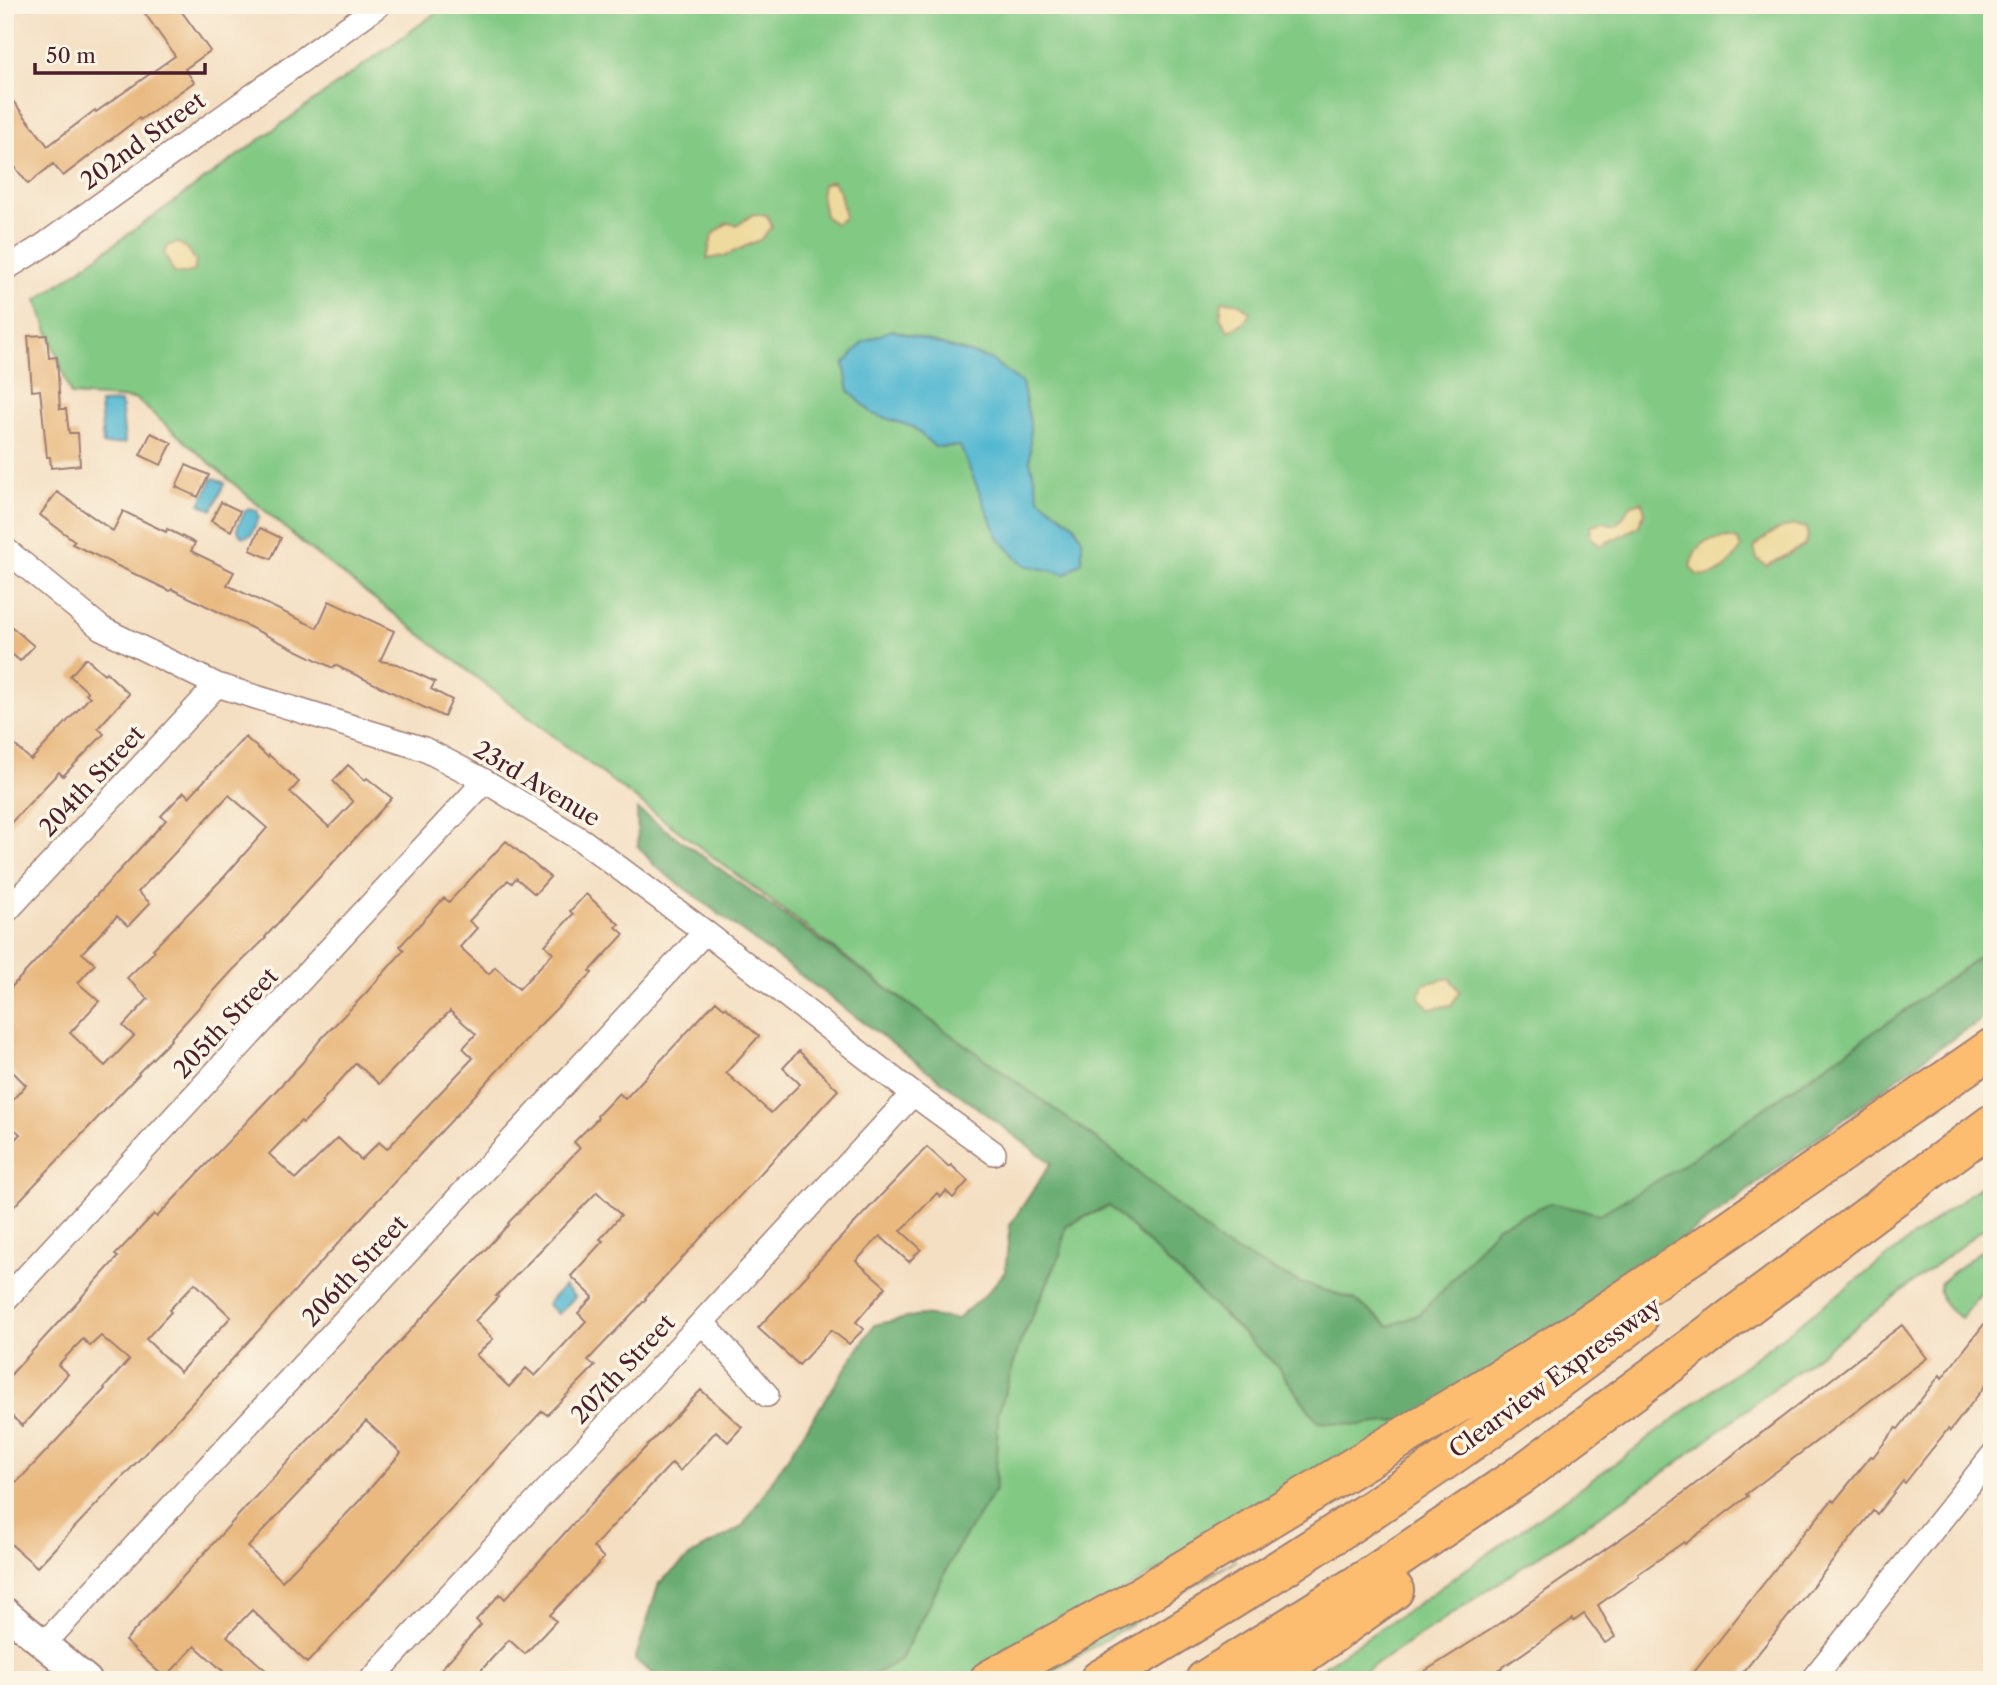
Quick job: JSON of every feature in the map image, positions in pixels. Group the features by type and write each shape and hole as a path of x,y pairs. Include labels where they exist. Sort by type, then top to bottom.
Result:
{"highway":[{"path":"989,1680 1139,1597 1570,1336 1737,1225 1992,1049"},
{"name":"Clearview Expressway","path":"1099,1680 1338,1533 1476,1437 1621,1332 1992,1049"},
{"path":"1205,1680 1376,1573 1519,1476 1992,1124"},
{"path":"1267,1680 1485,1527 1650,1404 1992,1136"}],"street":[{"name":"202nd Street","path":"5,269 44,245 379,5"},
{"name":"23rd Avenue","path":"5,549 101,628 217,685 424,750 485,781 583,841 705,932 912,1094 994,1153"},
{"name":"204th Street","path":"5,913 217,685"},
{"name":"205th Street","path":"5,1300 485,781"},
{"name":"206th Street","path":"43,1645 705,932"},
{"name":"207th Street","path":"371,1680 912,1094"},
{"path":"702,1322 767,1395"},
{"path":"1812,1680 1992,1456"},
{"path":"5,1612 87,1680"}],"green space":[{"path":"447,5 1992,5 1992,991 1371,1385 937,1026 307,547 136,399 71,395 37,300"},
{"path":"637,809 1110,1149 1223,1245 1301,1283 1354,1299 1389,1326 1418,1315 1444,1289 1497,1226 1550,1203 1600,1214 1675,1170 1992,947 1992,1013 1934,1051 1577,1318 1415,1419 1360,1425 1318,1422 1278,1367 1109,1206 1066,1225 1060,1255 1020,1343 998,1414 995,1490 958,1547 901,1659 865,1680 662,1680 635,1660 659,1583 693,1554 742,1527 874,1325 920,1315 957,1319 988,1292 1005,1272 1010,1225 1051,1163 655,866 638,846"},
{"path":"1992,1177 1992,1222 1669,1469 1351,1680 1303,1680 1413,1607 1632,1451"},
{"path":"1109,1206 1278,1367 1318,1422 1415,1419 1045,1637 963,1680 865,1680 901,1659 958,1547 995,1490 998,1414 1020,1343 1060,1255 1066,1226"},
{"path":"1992,1246 1992,1279 1961,1318 1942,1298 1941,1282 1981,1250"},
{"path":"1236,1560 1039,1680 1024,1680"}],"sand":[{"path":"833,181 840,193 845,217 835,224 825,216 821,195 823,184"},
{"path":"753,214 767,215 772,227 760,240 724,256 707,259 712,235 727,223 738,225"},
{"path":"178,243 187,248 196,261 194,271 174,273 164,253 169,245"},
{"path":"1222,301 1237,302 1250,312 1245,322 1229,331 1220,318"},
{"path":"1642,502 1645,512 1638,527 1600,546 1590,536 1591,525 1604,522 1615,525 1623,518 1629,506"},
{"path":"1794,525 1806,528 1808,537 1804,546 1767,566 1757,559 1754,548 1759,543 1776,531"},
{"path":"1729,538 1738,540 1741,549 1732,561 1718,573 1697,575 1690,566 1699,547 1707,541"},
{"path":"1450,978 1460,992 1451,1005 1430,1009 1419,998 1423,984"}],"water":[{"path":"892,330 990,359 1022,383 1030,423 1030,460 1039,498 1074,525 1082,539 1082,561 1066,574 1024,565 999,539 960,446 935,447 913,427 873,414 849,391 844,364 863,342"},
{"path":"121,402 125,443 103,445 100,403"},
{"path":"213,478 225,483 212,510 200,504"},
{"path":"249,508 257,510 259,517 251,535 244,537 237,528"},
{"path":"564,1286 575,1297 558,1314 547,1304"}],"building":[{"path":"139,5 177,5 210,51 185,69 194,82 140,120 139,118 63,176 53,164 28,184 5,154 5,91 48,146 95,110 96,112 175,56"},
{"path":"47,335 49,358 57,357 60,409 66,409 69,433 78,433 80,465 51,468 50,457 47,457 40,390 32,391 28,336"},
{"path":"151,433 172,443 161,465 140,455"},
{"path":"186,465 209,475 198,497 176,487"},
{"path":"57,492 113,531 123,511 195,543 191,551 234,572 227,585 317,628 329,601 394,631 380,661 397,664 435,682 431,689 452,700 444,717 335,665 333,668 172,589 170,591 72,544 75,541 40,515"},
{"path":"221,502 240,511 231,531 211,521"},
{"path":"260,528 281,538 271,559 250,550"},
{"path":"5,621 34,646 20,661 5,648"},
{"path":"86,658 104,674 106,672 129,694 98,728 104,734 63,776 59,772 5,829 5,736 31,760 90,697 70,676"},
{"path":"245,737 299,782 290,792 329,827 353,802 333,781 348,765 392,798 266,938 233,970 171,1040 5,1216 5,1150 20,1134 5,1121 5,1108 26,1085 5,1064 5,994 166,820 161,816 184,792 189,797","holes":["229,795 267,828 127,978 148,999 123,1026 134,1036 105,1066 70,1033 99,1001 78,983 95,964 82,953 117,916 128,926 150,903 138,892"]},
{"path":"506,841 550,877 535,894 516,878 512,883 508,880 469,921 477,928 460,947 489,974 495,967 519,989 553,953 545,945 573,914 570,911 586,894 619,924 616,927 624,934 590,971 592,973 537,1028 173,1424 37,1567 5,1539 5,1475 14,1483 19,1480 129,1360 101,1336 90,1346 83,1339 58,1365 68,1374 22,1426 5,1409 5,1381 118,1257 115,1255 154,1214 157,1217 365,994 404,950 400,946 444,898 449,902","holes":["450,1011 476,1034 463,1048 473,1058 387,1149 379,1142 361,1160 338,1138 296,1179 269,1154 323,1103 321,1102 356,1063 379,1084","195,1283 231,1317 180,1372 146,1339"]},
{"path":"716,1001 759,1036 726,1073 771,1113 800,1084 783,1068 799,1051 838,1090 588,1360 595,1366 547,1415 542,1411 307,1663 252,1610 227,1636 277,1680 215,1680 223,1671 195,1646 165,1678 125,1641 580,1148 574,1142 597,1116 619,1093 625,1099","holes":["597,1192 621,1215 600,1239 603,1241 571,1276 593,1297 578,1313 586,1321 535,1376 526,1368 509,1387 476,1355 493,1339 475,1321","366,1421 401,1453 282,1581 248,1547"]},
{"path":"927,1147 968,1181 953,1198 946,1191 941,1197 937,1193 901,1231 921,1249 909,1262 880,1236 856,1261 886,1287 856,1322 864,1329 849,1344 831,1330 799,1365 758,1328"},
{"path":"1992,1314 1992,1377 1950,1431 1948,1429 1877,1514 1873,1511 1737,1680 1688,1680 1808,1527 1832,1500 1834,1502 1871,1456 1873,1457 1896,1428 1898,1429"},
{"path":"1902,1325 1927,1358 1746,1494 1748,1496 1685,1544 1684,1542 1638,1574 1639,1576 1598,1605 1615,1637 1605,1643 1584,1614 1484,1680 1411,1680 1490,1630 1660,1511"},
{"path":"701,1390 742,1427 728,1442 716,1431 680,1471 672,1463 593,1547 604,1558 550,1615 556,1621 525,1654 509,1640 472,1680 431,1680 481,1625 476,1620 500,1594 505,1599 589,1506"}]}
